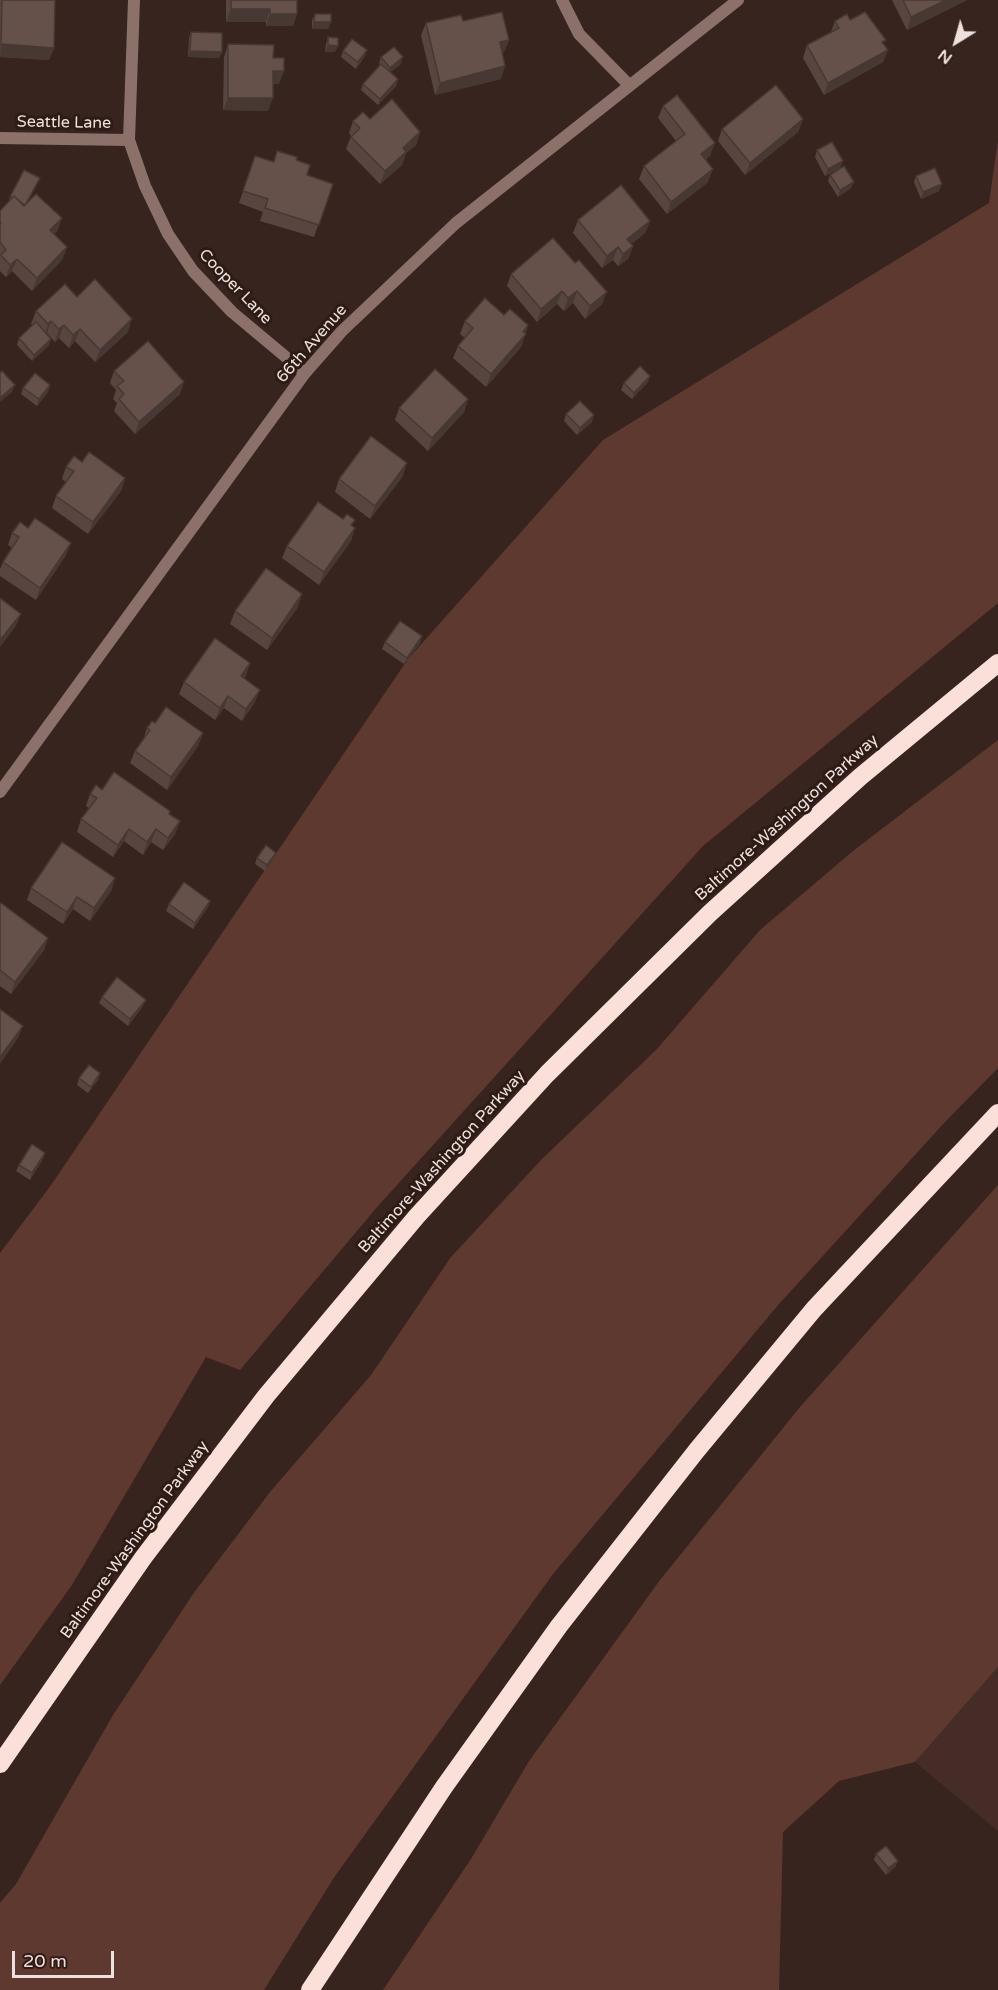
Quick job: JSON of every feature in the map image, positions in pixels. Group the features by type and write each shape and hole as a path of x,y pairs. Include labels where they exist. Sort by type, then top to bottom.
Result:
{"highway":[{"name":"Baltimore-Washington Parkway","path":"0,1764 143,1558 244,1424 417,1216 547,1074 710,913 860,777 998,663"},
{"path":"310,1990 444,1787 559,1626 689,1460 814,1310 998,1113"}],"street":[{"name":"Cooper Lane","path":"134,0 129,140 149,196 168,234 193,271 232,312 305,372"},
{"path":"562,0 579,34 628,85"},
{"name":"66th Avenue","path":"0,792 305,372 342,331 456,223 738,0"},
{"name":"Seattle Lane","path":"0,138 129,140"}],"shaded area":[{"path":"998,140 998,603 703,846 378,1206 240,1370 206,1357 72,1585 0,1685 0,1253 49,1188 408,659 603,440 989,203"},
{"path":"998,740 998,1068 945,1122 779,1304 553,1574 335,1876 264,1990 0,1990 0,1903 16,1884 113,1715 193,1594 270,1492 371,1375 451,1257 542,1159 656,1050 760,930 853,851"},
{"path":"998,1185 998,1667 915,1762 839,1781 783,1832 779,1990 383,1990 471,1859 529,1761 660,1580 800,1407"},
{"path":"998,1667 998,1831 915,1762"}],"building":[{"path":"2,0 55,0 54,48 1,44"},
{"path":"231,0 297,0 297,14 270,14 270,9 231,9"},
{"path":"903,0 946,0 911,17"},
{"path":"502,12 509,40 500,42 505,66 440,83 426,23 461,15 463,21"},
{"path":"865,12 886,40 882,42 888,50 828,83 807,45 839,28 835,21 847,14 850,20"},
{"path":"315,14 331,14 331,22 314,22"},
{"path":"191,32 222,33 222,52 190,51"},
{"path":"328,37 338,38 338,46 328,45"},
{"path":"352,39 367,50 358,62 343,51"},
{"path":"228,44 274,45 273,58 284,58 284,71 273,71 273,98 228,98"},
{"path":"394,47 403,57 390,68 381,57"},
{"path":"381,64 398,79 380,99 363,84"},
{"path":"776,85 803,119 750,163 722,129"},
{"path":"677,95 715,143 701,154 713,169 671,202 644,166 685,134 663,106"},
{"path":"392,99 420,132 403,148 406,152 385,171 351,137 360,128 353,121 363,112 370,119"},
{"path":"832,142 843,161 828,169 817,150"},
{"path":"277,151 297,157 296,160 310,165 307,175 333,184 319,225 265,208 268,199 243,191 255,156 274,162"},
{"path":"844,166 854,182 840,190 830,175"},
{"path":"935,168 942,184 923,192 916,176"},
{"path":"24,170 40,178 25,205 14,196 10,197"},
{"path":"621,185 650,221 627,239 633,246 623,254 618,247 607,256 578,220"},
{"path":"36,194 62,218 50,230 67,247 37,278 17,259 10,265 1,255 6,250 0,242 0,211 14,196 24,206"},
{"path":"553,238 575,263 579,260 607,292 590,306 577,291 568,298 562,291 541,309 511,274"},
{"path":"95,279 132,319 100,350 80,329 73,335 64,325 59,329 51,321 48,324 36,311 65,284 77,297"},
{"path":"485,298 504,315 510,309 528,325 523,332 526,334 491,374 458,346 473,328 465,321"},
{"path":"36,322 51,339 34,355 19,338"},
{"path":"148,341 184,382 139,422 119,399 124,394 117,386 124,381 114,371"},
{"path":"640,366 650,376 634,393 624,383"},
{"path":"435,369 468,399 432,438 399,408"},
{"path":"2,371 15,385 0,398 0,373"},
{"path":"35,373 50,385 39,399 23,388"},
{"path":"580,401 594,415 580,428 566,414"},
{"path":"371,436 407,463 375,506 339,479"},
{"path":"89,452 125,478 93,522 56,496 74,471 66,467 74,456 82,462"},
{"path":"318,502 343,519 347,514 355,520 351,525 355,528 324,572 287,546"},
{"path":"35,518 71,543 40,588 3,562 19,537 12,533 20,522 28,528"},
{"path":"266,568 302,594 272,638 235,611"},
{"path":"0,598 21,614 0,640"},
{"path":"400,621 422,636 407,658 385,642"},
{"path":"215,638 250,663 241,676 260,690 246,709 228,696 220,708 184,682"},
{"path":"166,707 203,733 171,777 135,751 150,730 147,728 152,721 155,723"},
{"path":"114,772 170,811 169,814 180,821 168,838 156,829 147,842 129,829 118,845 81,819 97,798 90,794 96,785 102,790"},
{"path":"62,842 115,878 94,908 77,897 67,912 31,888"},
{"path":"266,845 276,853 267,865 257,858"},
{"path":"184,882 210,901 195,923 169,904"},
{"path":"0,903 48,938 15,982 0,970"},
{"path":"117,977 146,1000 130,1019 102,997"},
{"path":"0,1009 23,1026 0,1057"},
{"path":"89,1065 100,1073 91,1087 79,1078"},
{"path":"32,1144 45,1153 32,1173 19,1165"},
{"path":"886,1846 898,1861 888,1868 876,1854"}]}
